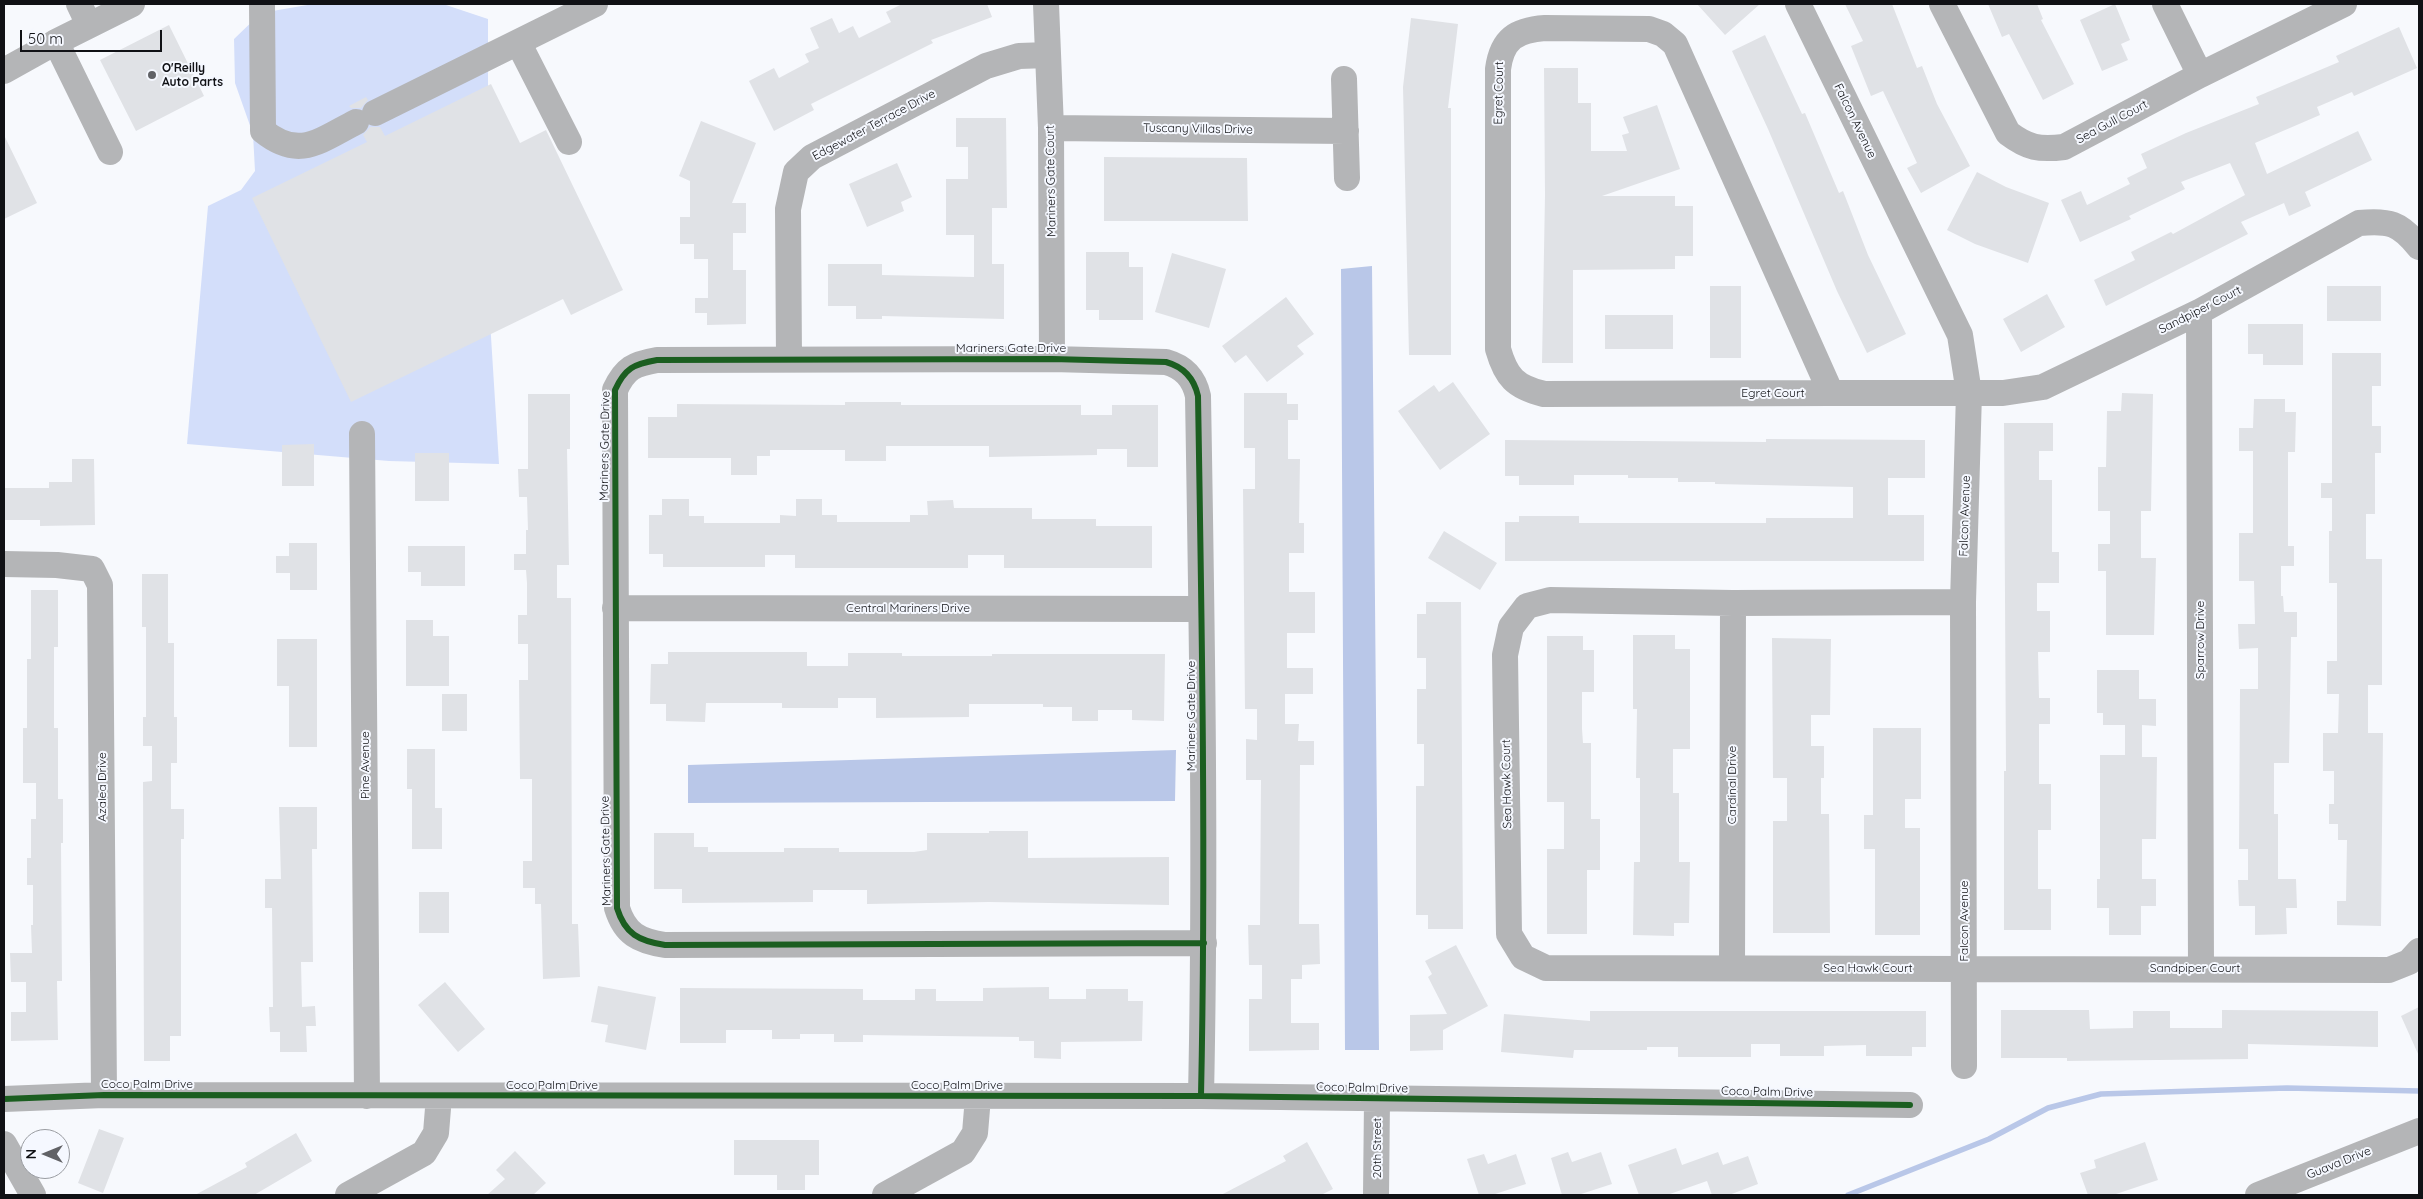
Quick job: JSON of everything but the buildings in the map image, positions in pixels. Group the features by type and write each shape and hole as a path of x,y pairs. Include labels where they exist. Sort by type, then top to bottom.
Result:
{"street":[{"path":"4,71 56,42 84,14 132,4"},
{"path":"262,4 263,131 278,143 300,148 366,118 595,4"},
{"name":"Mariners Gate Court","path":"1046,4 1051,128 1052,359"},
{"name":"Falcon Avenue","path":"1798,4 1960,335 1969,393 1963,602 1964,1066"},
{"name":"Sea Gull Court","path":"1942,4 2008,133 2021,143 2042,150 2064,147 2200,75 2344,4"},
{"path":"2165,4 2200,75"},
{"name":"Egret Court","path":"1831,393 1675,44 1663,34 1649,29 1629,28 1535,29 1525,30 1509,39 1500,56 1498,69 1498,349 1503,367 1509,376 1526,389 1544,394 1969,393"},
{"path":"56,42 110,152"},
{"path":"518,42 569,142"},
{"name":"Edgewater Terrace Drive","path":"789,359 788,209 796,172 812,157 986,66 1019,56 1048,55"},
{"path":"1344,78 1347,178"},
{"name":"Tuscany Villas Drive","path":"1051,128 1346,131"},
{"name":"Sandpiper Court","path":"1969,393 2003,393 2043,387 2199,312 2359,224 2381,221 2402,228 2419,247"},
{"name":"Sparrow Drive","path":"2199,312 2201,968"},
{"name":"Mariners Gate Drive","path":"1201,1096 1204,943 1201,609 1198,396 1193,380 1183,369 1166,362 1052,359 657,360 641,363 622,375 615,390 617,908 620,917 630,932 645,942 665,945 1204,943"},
{"name":"Pine Avenue","path":"362,434 367,1096"},
{"name":"Azalea Drive","path":"4,564 57,565 92,569 100,585 104,1095"},
{"name":"Sea Hawk Court","path":"1963,602 1733,603 1550,600 1527,606 1511,626 1505,655 1509,934 1523,957 1546,968 1964,968"},
{"name":"Cardinal Drive","path":"1732,968 1733,603"},
{"name":"Central Mariners Drive","path":"615,608 1201,609"},
{"name":"Sandpiper Court","path":"1964,968 2389,970 2409,962 2419,950"},
{"name":"Coco Palm Drive","path":"4,1099 104,1095 1201,1096 1377,1100 1910,1105"},
{"path":"348,1195 424,1153 436,1133 439,1096"},
{"path":"885,1195 963,1152 975,1133 978,1097"},
{"name":"20th Street","path":"1376,1195 1377,1100"},
{"name":"Guava Drive","path":"2258,1195 2419,1131"},
{"path":"4,1144 33,1195"}],"shaded area":[{"path":"313,4 443,4 488,19 488,289 499,464 389,461 187,444 208,206 241,190 255,171 253,134 235,83 234,39 261,13"},
{"path":"1372,266 1379,1050 1345,1050 1341,269"},
{"path":"1176,750 1175,801 688,803 688,765"}],"waterway":[{"path":"1848,1195 1989,1139 2048,1108 2101,1094 2287,1088 2419,1091"}],"cycle path":[{"path":"1201,1096 1202,1009 1203,921 1201,571 1198,396 1191,379 1183,370 1166,362 1052,359 657,360 636,365 627,372 615,390 617,908 624,924 634,935 665,945 1204,943"},
{"path":"4,1099 104,1095 1201,1096 1910,1105"}],"place":[{"name":"O'Reilly Auto Parts","path":"152,75"}]}
